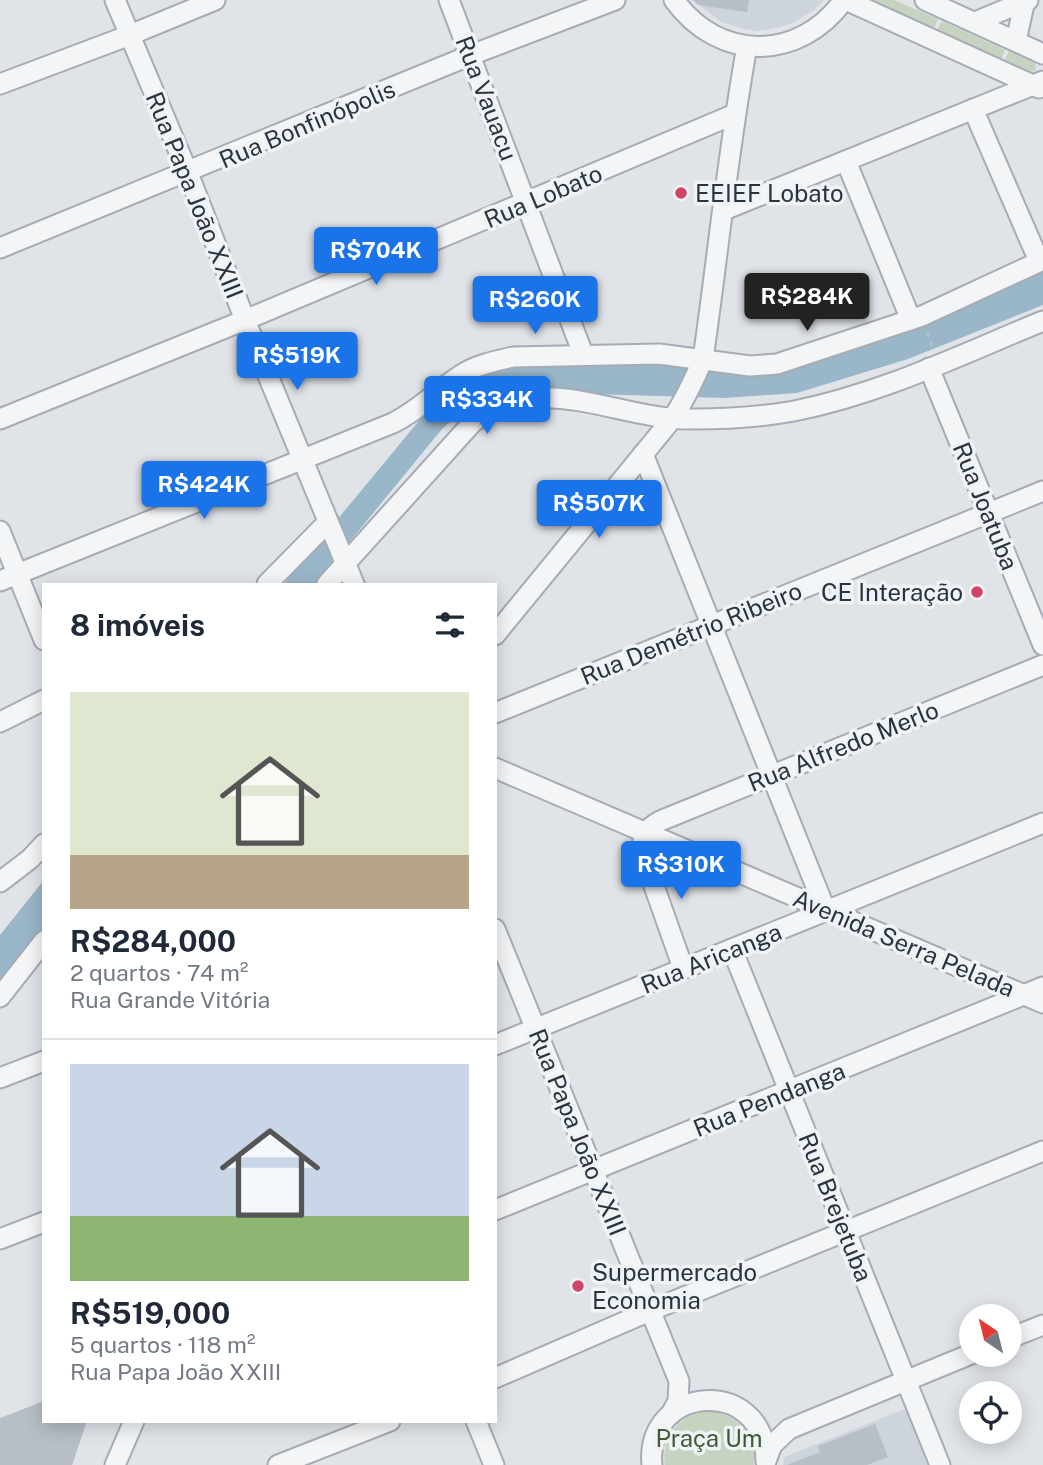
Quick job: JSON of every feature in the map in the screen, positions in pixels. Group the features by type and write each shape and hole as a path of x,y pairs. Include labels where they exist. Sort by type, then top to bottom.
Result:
{"street":[{"name":"Rua Papa João XXIII","path":"115,0 354,583"},
{"path":"0,83 215,0"},
{"name":"Rua Vauacu","path":"449,0 583,355"},
{"name":"Rua Bonfinópolis","path":"0,248 471,55 615,0"},
{"path":"674,0 697,25 712,35 747,46 763,47 795,40 822,24 845,0 1040,85"},
{"path":"925,0 1043,54"},
{"path":"975,23 1026,0"},
{"path":"1016,41 1026,0"},
{"path":"497,633 677,412 701,363 735,114 747,46"},
{"path":"724,210 973,109 1040,85"},
{"path":"8,577 303,460 411,414 463,373 490,362 513,357 659,354 701,363 750,366 777,364 918,321 1041,261 973,109"},
{"name":"Rua Lobato","path":"0,419 245,320 735,114"},
{"path":"846,161 918,321"},
{"path":"328,583 343,560 472,422 502,404 521,399 569,398 737,418 793,411 860,394 1043,321"},
{"name":"Rua Joatuba","path":"933,363 989,513 1043,645"},
{"path":"643,454 826,910"},
{"name":"Rua Demétrio Ribeiro","path":"497,712 1043,491"},
{"path":"268,583 329,525"},
{"path":"0,531 8,577 42,636"},
{"name":"Rua Alfredo Merlo","path":"646,832 660,821 1043,665"},
{"path":"0,722 42,701"},
{"name":"Avenida Serra Pelada","path":"497,769 1043,1003"},
{"name":"Rua Aricanga","path":"497,1044 1043,823"},
{"path":"646,832 642,852 683,968"},
{"path":"0,882 42,846"},
{"name":"Rua Papa João XXIII","path":"497,934 676,1373 680,1394 671,1414"},
{"path":"0,998 42,944"},
{"name":"Rua Brejetuba","path":"732,948 940,1465"},
{"name":"Rua Pendanga","path":"497,1209 1043,987"},
{"path":"0,1077 42,1062"},
{"path":"497,1377 652,1310 1043,1152"},
{"path":"0,1239 42,1223"},
{"path":"1022,1333 1043,1325"},
{"path":"766,1463 777,1439 796,1426 959,1359"},
{"name":"Rua Papa João XXIII","path":"676,1373 687,1389 706,1400"},
{"path":"652,1465 652,1447 656,1435 671,1414 688,1404 706,1400 732,1404 773,1427 796,1426"},
{"path":"748,1415 762,1436 766,1463"},
{"path":"115,1465 133,1423"},
{"path":"278,1465 385,1423"},
{"path":"477,1423 494,1465"}],"path":[{"path":"918,321 933,363"}],"shaded area":[{"path":"693,0 824,0 793,23 757,31 721,22"},
{"path":"905,1409 927,1465 783,1465 784,1457"}],"green space":[{"path":"871,0 894,0 938,19 934,28"},
{"path":"942,21 1005,50 1001,59 937,30"},
{"path":"1009,51 1035,63 1036,70 1031,72 1005,60"},
{"name":"Praça Um","path":"701,1412 724,1414 741,1425 752,1442 754,1465 665,1465 665,1447 672,1431 684,1420"}],"water":[{"path":"1043,271 1043,305 908,359 797,393 724,398 526,392 489,398 463,412 442,429 316,583 285,583 432,405 450,389 501,362 634,358 713,370 935,319"},
{"path":"42,882 42,930 0,983 0,935"}],"building":[{"path":"693,0 749,0 747,12 698,5"},
{"path":"42,1402 42,1423 86,1423 72,1465 0,1465 0,1418"},
{"path":"875,1424 888,1457 867,1465 787,1465 820,1452 818,1446"}],"place":[{"name":"EEIEF Lobato","path":"681,193"},
{"name":"CE Interação","path":"977,592"},
{"name":"Supermercado Economia","path":"578,1286"}]}
